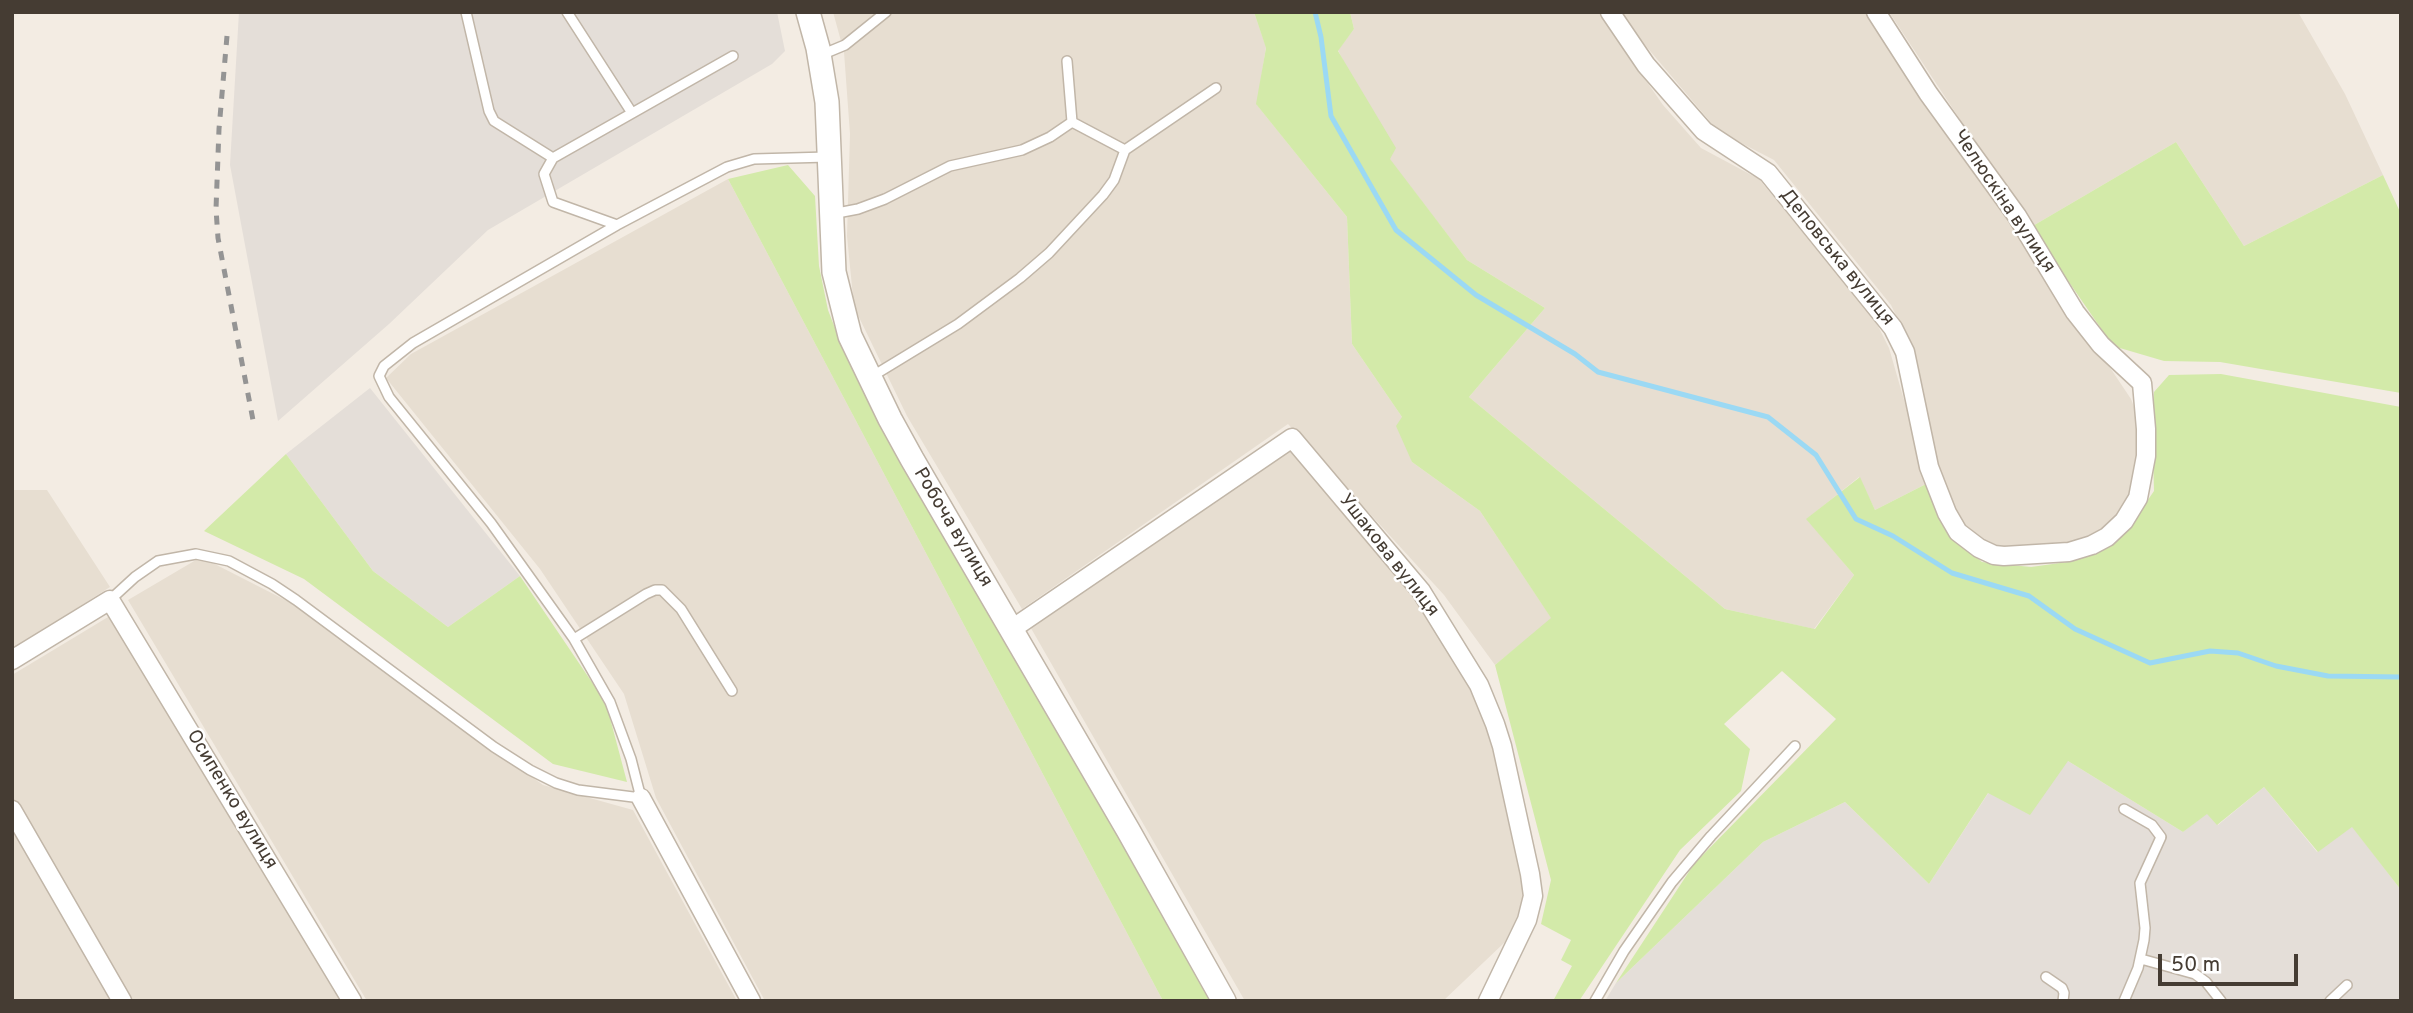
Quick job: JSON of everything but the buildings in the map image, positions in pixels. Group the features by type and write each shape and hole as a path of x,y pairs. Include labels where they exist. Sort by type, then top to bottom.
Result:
{"street":[{"name":"Робоча вулиця","path":"808,12 820,55 827,102 832,251 838,293 850,336 912,459 1224,1001"},
{"name":"Деповська вулиця","path":"1610,12 1646,65 1704,131 1768,173 1894,328 1905,352 1929,467 1952,524 1970,542 1994,555 2050,554 2082,549 2107,537 2116,529 2134,507 2143,474 2147,429 2141,383"},
{"name":"Челюскіна вулиця","path":"1876,12 1928,93 2017,216 2075,312 2101,345 2141,383"},
{"name":"Ушакова вулиця","path":"1012,629 1292,438 1421,591 1479,685 1495,724 1511,784 1533,895 1527,920 1488,1001"},
{"path":"12,660 110,600"},
{"name":"Осипенко вулиця","path":"110,600 352,1001"},
{"path":"641,798 751,1001"},
{"path":"12,810 122,1001"}],"lane":[{"path":"466,12 489,111 494,121 553,158"},
{"path":"567,12 632,113"},
{"path":"820,55 845,45 886,12"},
{"path":"617,225 553,202 544,174 553,158 733,56"},
{"path":"1067,61 1072,122"},
{"path":"869,378 958,324 1020,278 1080,221 1114,180 1125,150 1216,88"},
{"path":"1072,122 1125,150"},
{"path":"831,214 858,209 885,199 950,166 1022,150 1072,122"},
{"path":"110,600 158,561 196,554 229,561 296,600 530,771 578,790 641,798 631,759 610,702 574,639 491,523 389,397 379,376 392,358 413,343 617,225 727,167 762,158 830,157"},
{"path":"574,639 646,594 662,590 681,609 732,691"},
{"path":"1595,1001 1624,951 1678,874 1795,746"},
{"path":"2124,809 2152,825 2161,837 2140,883 2145,928 2141,959 2124,1001"},
{"path":"2141,959 2195,974 2206,982 2221,1001"},
{"path":"2046,977 2062,988 2063,1001"},
{"path":"2330,1001 2347,985"}],"shaded area":[{"path":"239,12 777,12 785,51 772,64 488,230 389,324 278,421 230,165"},
{"path":"833,12 1254,12 1266,47 1257,105 1347,217 1352,344 1402,417 1412,462 1480,511 1552,619 1495,665 1444,595 1288,424 1022,609 907,416 854,307 847,236 850,134 844,52"},
{"path":"1350,12 1598,12 1663,105 1701,148 1759,179 1874,318 1889,348 1928,483 1875,510 1859,477 1807,519 1854,575 1814,629 1725,609 1469,397 1545,308 1467,260 1389,159 1338,50 1354,29"},
{"path":"1617,12 1872,12 2131,399 2139,420 2135,494 2112,524 2068,548 1998,551 1967,530 1950,503 1921,411 1905,334 1891,305 1774,160 1718,131"},
{"path":"1889,12 2298,12 2345,94 2383,175 2244,246 2176,142 2031,227"},
{"path":"728,179 1163,1001 765,1001 656,798 624,694 540,569 386,378 411,354"},
{"path":"370,388 520,576 448,627 373,571 286,454"},
{"path":"1285,446 1430,606 1482,683 1531,887 1505,942 1443,1001 1245,1001 1028,623"},
{"path":"12,490 47,490 110,587 12,650"},
{"path":"201,557 295,605 543,785 633,810 737,1001 367,1001 128,600"},
{"path":"113,614 341,1001 131,1001 12,796 12,675"},
{"path":"2068,761 2183,832 2207,813 2218,825 2264,787 2317,852 2352,826 2401,890 2401,1001 1605,1001 1616,983 1763,842 1845,802 1929,884 1989,792"},
{"path":"12,824 113,1001 12,1001"}],"green space":[{"path":"1254,12 1350,12 1354,29 1338,51 1396,148 1390,159 1467,260 1545,308 1469,397 1725,609 1815,629 1854,575 1806,519 1860,477 1875,510 1928,483 1950,535 1982,562 2031,567 2074,561 2124,535 2154,491 2154,392 2169,375 2221,374 2401,407 2401,890 2352,827 2318,852 2264,787 2217,825 2207,814 2183,832 2068,761 2030,815 1988,793 1929,884 1845,802 1763,842 1616,983 1694,864 1836,719 1782,671 1724,724 1750,749 1741,791 1680,850 1579,1001 1553,1001 1572,966 1561,960 1571,940 1541,924 1551,880 1495,665 1551,618 1480,511 1412,462 1396,426 1402,417 1352,344 1347,217 1256,104 1266,48"},
{"path":"2176,142 2244,246 2383,175 2401,214 2401,393 2220,362 2164,361 2113,346 2031,227"},
{"path":"788,165 815,196 819,266 828,310 845,354 883,430 1217,1001 1163,1001 728,179"},
{"path":"286,454 373,571 448,627 520,576 606,703 627,782 553,764 304,579 204,531"}],"waterway":[{"path":"1315,12 1321,37 1331,116 1396,230 1476,295 1575,354 1598,372 1768,417 1816,455 1856,519 1893,536 1952,573 2029,596 2075,629 2150,663 2210,651 2238,653 2276,666 2328,676 2401,677"}],"railway":[{"path":"227,36 216,209 218,238 253,420"}]}
